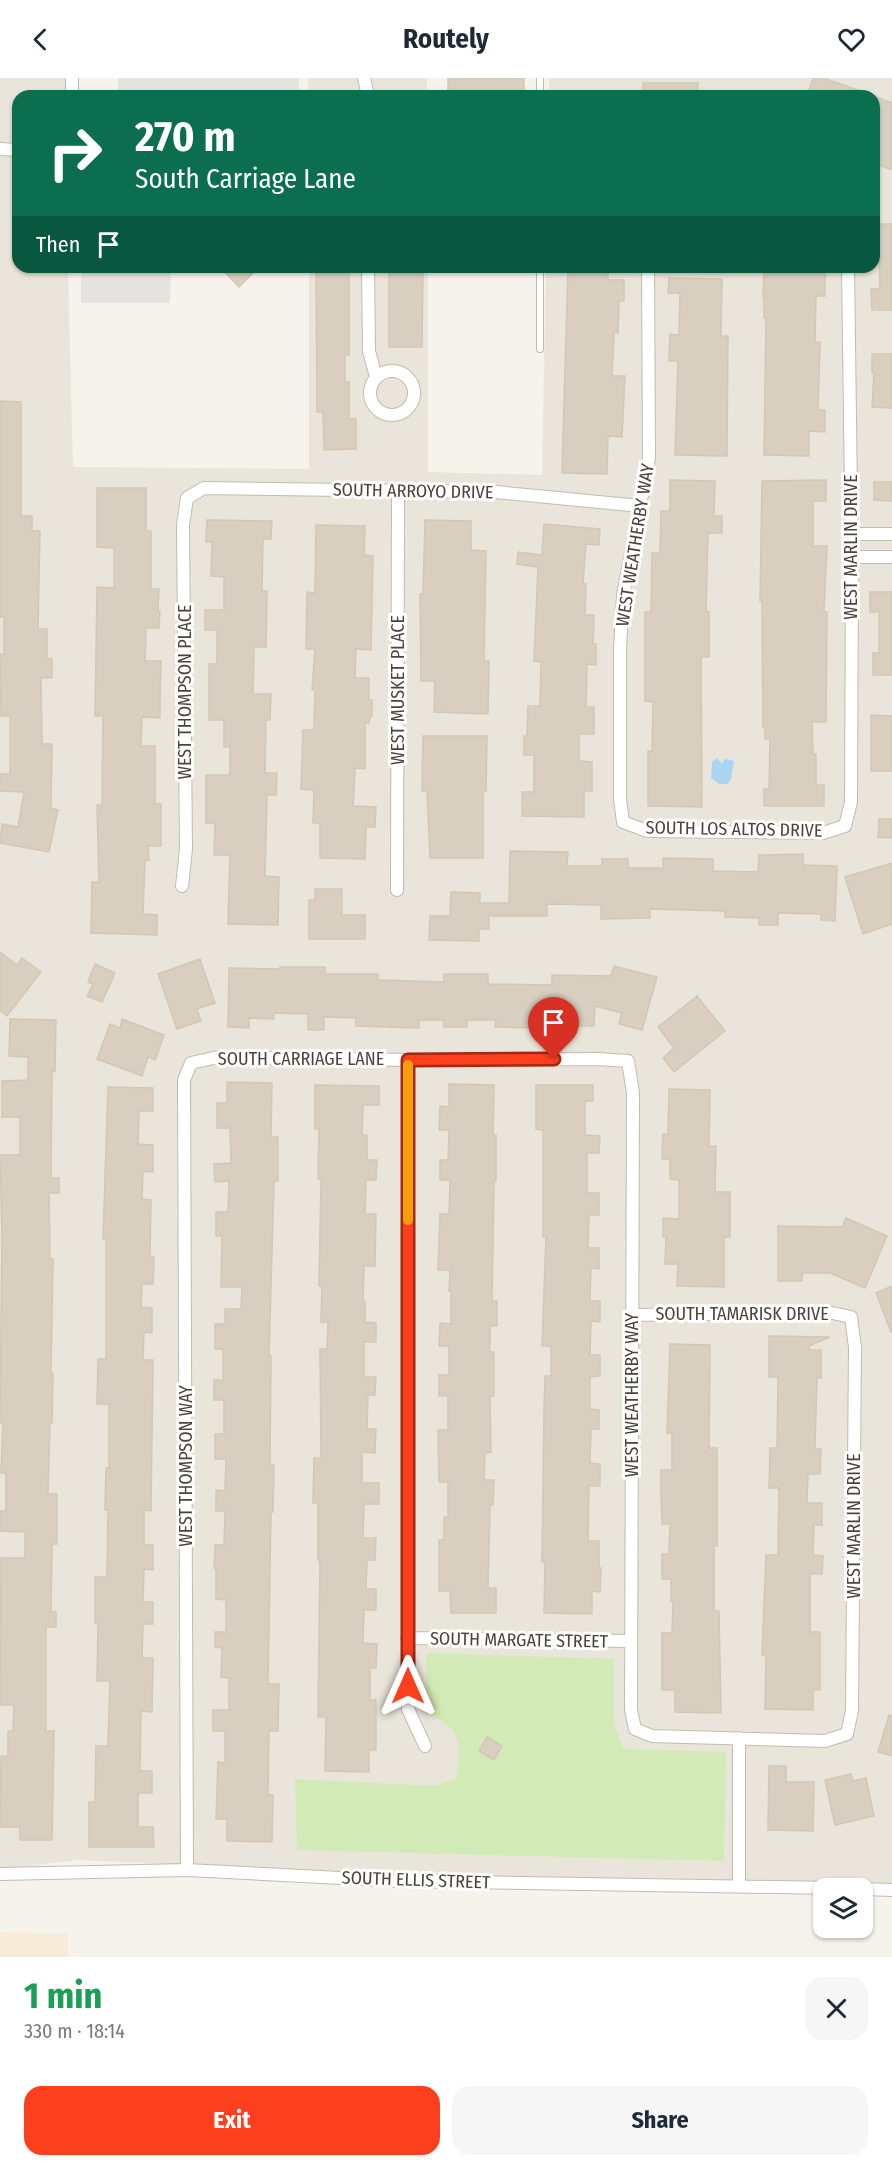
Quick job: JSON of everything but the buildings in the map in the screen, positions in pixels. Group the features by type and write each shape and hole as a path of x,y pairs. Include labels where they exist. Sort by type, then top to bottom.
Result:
{"street":[{"path":"368,273 369,351 376,377"},
{"name":"WEST WEATHERBY WAY","path":"623,822 620,799 620,649 624,595 649,458 648,273"},
{"name":"WEST MARLIN DRIVE","path":"845,826 851,802 852,557 848,273"},
{"name":"SOUTH ARROYO DRIVE","path":"187,498 204,488 398,490 496,492 640,506"},
{"name":"WEST MUSKET PLACE","path":"397,890 398,490"},
{"name":"WEST THOMPSON PLACE","path":"182,886 186,849 183,521 187,498"},
{"path":"851,534 892,534"},
{"path":"852,557 892,557"},
{"name":"SOUTH LOS ALTOS DRIVE","path":"623,822 647,831 823,833 845,826"},
{"name":"SOUTH CARRIAGE LANE","path":"191,1063 218,1057 628,1061"},
{"path":"408,1060 408,1709 425,1746"},
{"name":"WEST WEATHERBY WAY","path":"628,1061 633,1093 631,1710 635,1730 652,1736 739,1738"},
{"name":"WEST THOMPSON WAY","path":"187,1870 184,1080 191,1063"},
{"name":"SOUTH TAMARISK DRIVE","path":"632,1315 828,1312 851,1317"},
{"name":"WEST MARLIN DRIVE","path":"739,1738 825,1741 847,1734 853,1699 855,1347 851,1317"},
{"name":"SOUTH MARGATE STREET","path":"407,1638 631,1641"},
{"path":"739,1738 739,1886"},
{"name":"SOUTH ELLIS STREET","path":"0,1874 187,1870 397,1881 813,1888"},
{"path":"873,1889 892,1890"}],"lane":[{"path":"540,273 540,349"}],"shaded area":[{"path":"0,78 72,78 72,90 12,90 12,273 68,273 73,467 309,469 309,273 428,273 428,472 542,475 546,273 880,273 880,90 549,90 549,78 892,78 892,1890 873,1890 873,1878 813,1878 813,1888 636,1884 77,1860 0,1870"},
{"path":"118,78 299,78 299,90 118,90"},
{"path":"308,78 427,78 427,90 308,90"},
{"path":"81,273 171,273 170,303 81,303"},
{"path":"0,1932 68,1934 68,1957 0,1957"}],"green space":[{"path":"426,1653 614,1659 614,1723 623,1749 726,1752 724,1861 297,1850 295,1779 435,1786 456,1779 459,1756 457,1738 447,1725 426,1713"}],"water":[{"path":"717,758 722,764 725,759 734,761 731,779 727,784 719,784 711,778 712,762"}],"slow traffic":[{"path":"408,1065 408,1220"}],"route":[{"path":"408,1686 408,1060 554,1059"}]}
